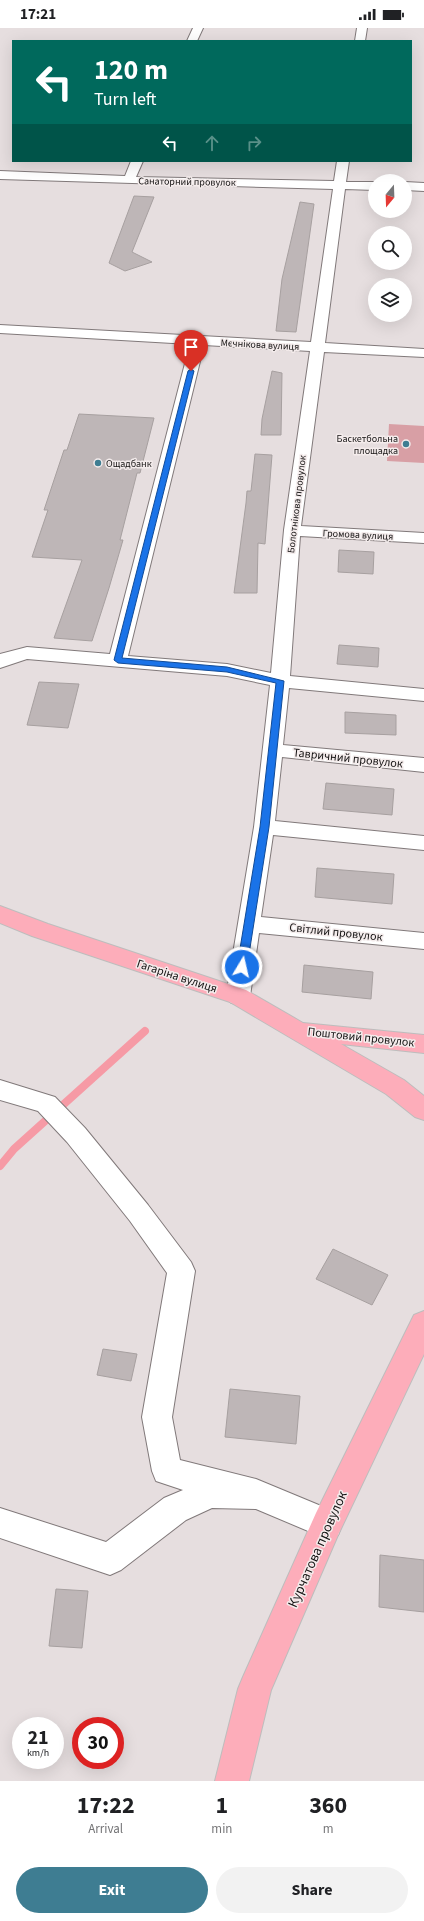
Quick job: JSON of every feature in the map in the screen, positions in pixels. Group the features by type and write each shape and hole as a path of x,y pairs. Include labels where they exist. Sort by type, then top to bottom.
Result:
{"main road":[{"name":"Гагаріна вулиця","path":"0,914 40,930 238,996 395,1087 424,1110"},
{"name":"Поштовий провулок","path":"298,1030 424,1044"},
{"name":"Курчатова провулок","path":"232,1781 255,1689 327,1524 424,1324"}],"street":[{"path":"192,40 198,28"},
{"path":"360,40 362,28"},
{"path":"128,180 137,162"},
{"name":"Болотнікова провулок","path":"238,996 264,827 280,681 292,530 343,162"},
{"name":"Санаторний провулок","path":"0,174 128,180 368,186"},
{"path":"412,186 424,187"},
{"name":"Мєчнікова вулиця","path":"0,329 424,353"},
{"path":"118,660 198,341"},
{"name":"Громова вулиця","path":"292,530 424,538"},
{"path":"0,662 9,657 27,653 118,660 227,670 280,681 424,695"},
{"name":"Тавричний провулок","path":"272,750 424,765"},
{"path":"264,827 424,843"},
{"name":"Світлий провулок","path":"249,924 424,941"},
{"path":"0,1090 46,1104 70,1129 139,1213 181,1271 157,1417 167,1471 256,1494 327,1524"},
{"path":"0,1523 110,1559 175,1509 211,1493 256,1494"}],"shaded area":[{"name":"Баскетбольна площадка","path":"389,424 424,426 424,463 387,461"}],"building":[{"path":"134,196 154,197 132,252 152,262 125,271 109,263"},
{"path":"300,202 314,204 296,332 276,331 282,279"},
{"path":"272,371 282,373 281,435 261,435 262,419"},
{"path":"79,414 154,418 140,473 137,473 120,540 123,540 92,641 54,638 82,560 32,557 48,510 44,510 64,450 67,450"},
{"path":"255,454 272,455 265,544 258,543 257,593 234,593 247,491 251,491"},
{"path":"339,550 374,552 373,574 338,572"},
{"path":"339,645 379,648 378,667 337,664"},
{"path":"39,682 79,684 68,728 27,725"},
{"path":"345,712 396,715 396,735 345,733"},
{"path":"326,783 394,789 392,815 323,809"},
{"path":"317,868 394,874 392,904 315,897"},
{"path":"304,965 373,972 371,999 302,992"},
{"path":"333,1249 388,1275 372,1305 316,1279"},
{"path":"103,1349 137,1354 131,1381 97,1375"},
{"path":"230,1389 300,1396 296,1444 225,1437"},
{"path":"380,1555 424,1560 424,1612 379,1607"},
{"path":"56,1589 88,1591 82,1648 49,1646"}],"waterway":[{"path":"0,1166 14,1149 145,1031"}],"place":[{"name":"Баскетбольна площадка","path":"406,444"},
{"name":"Ощадбанк","path":"98,463"}],"route":[{"path":"191,371 118,660 227,670 280,681 264,827 242,967"}]}
